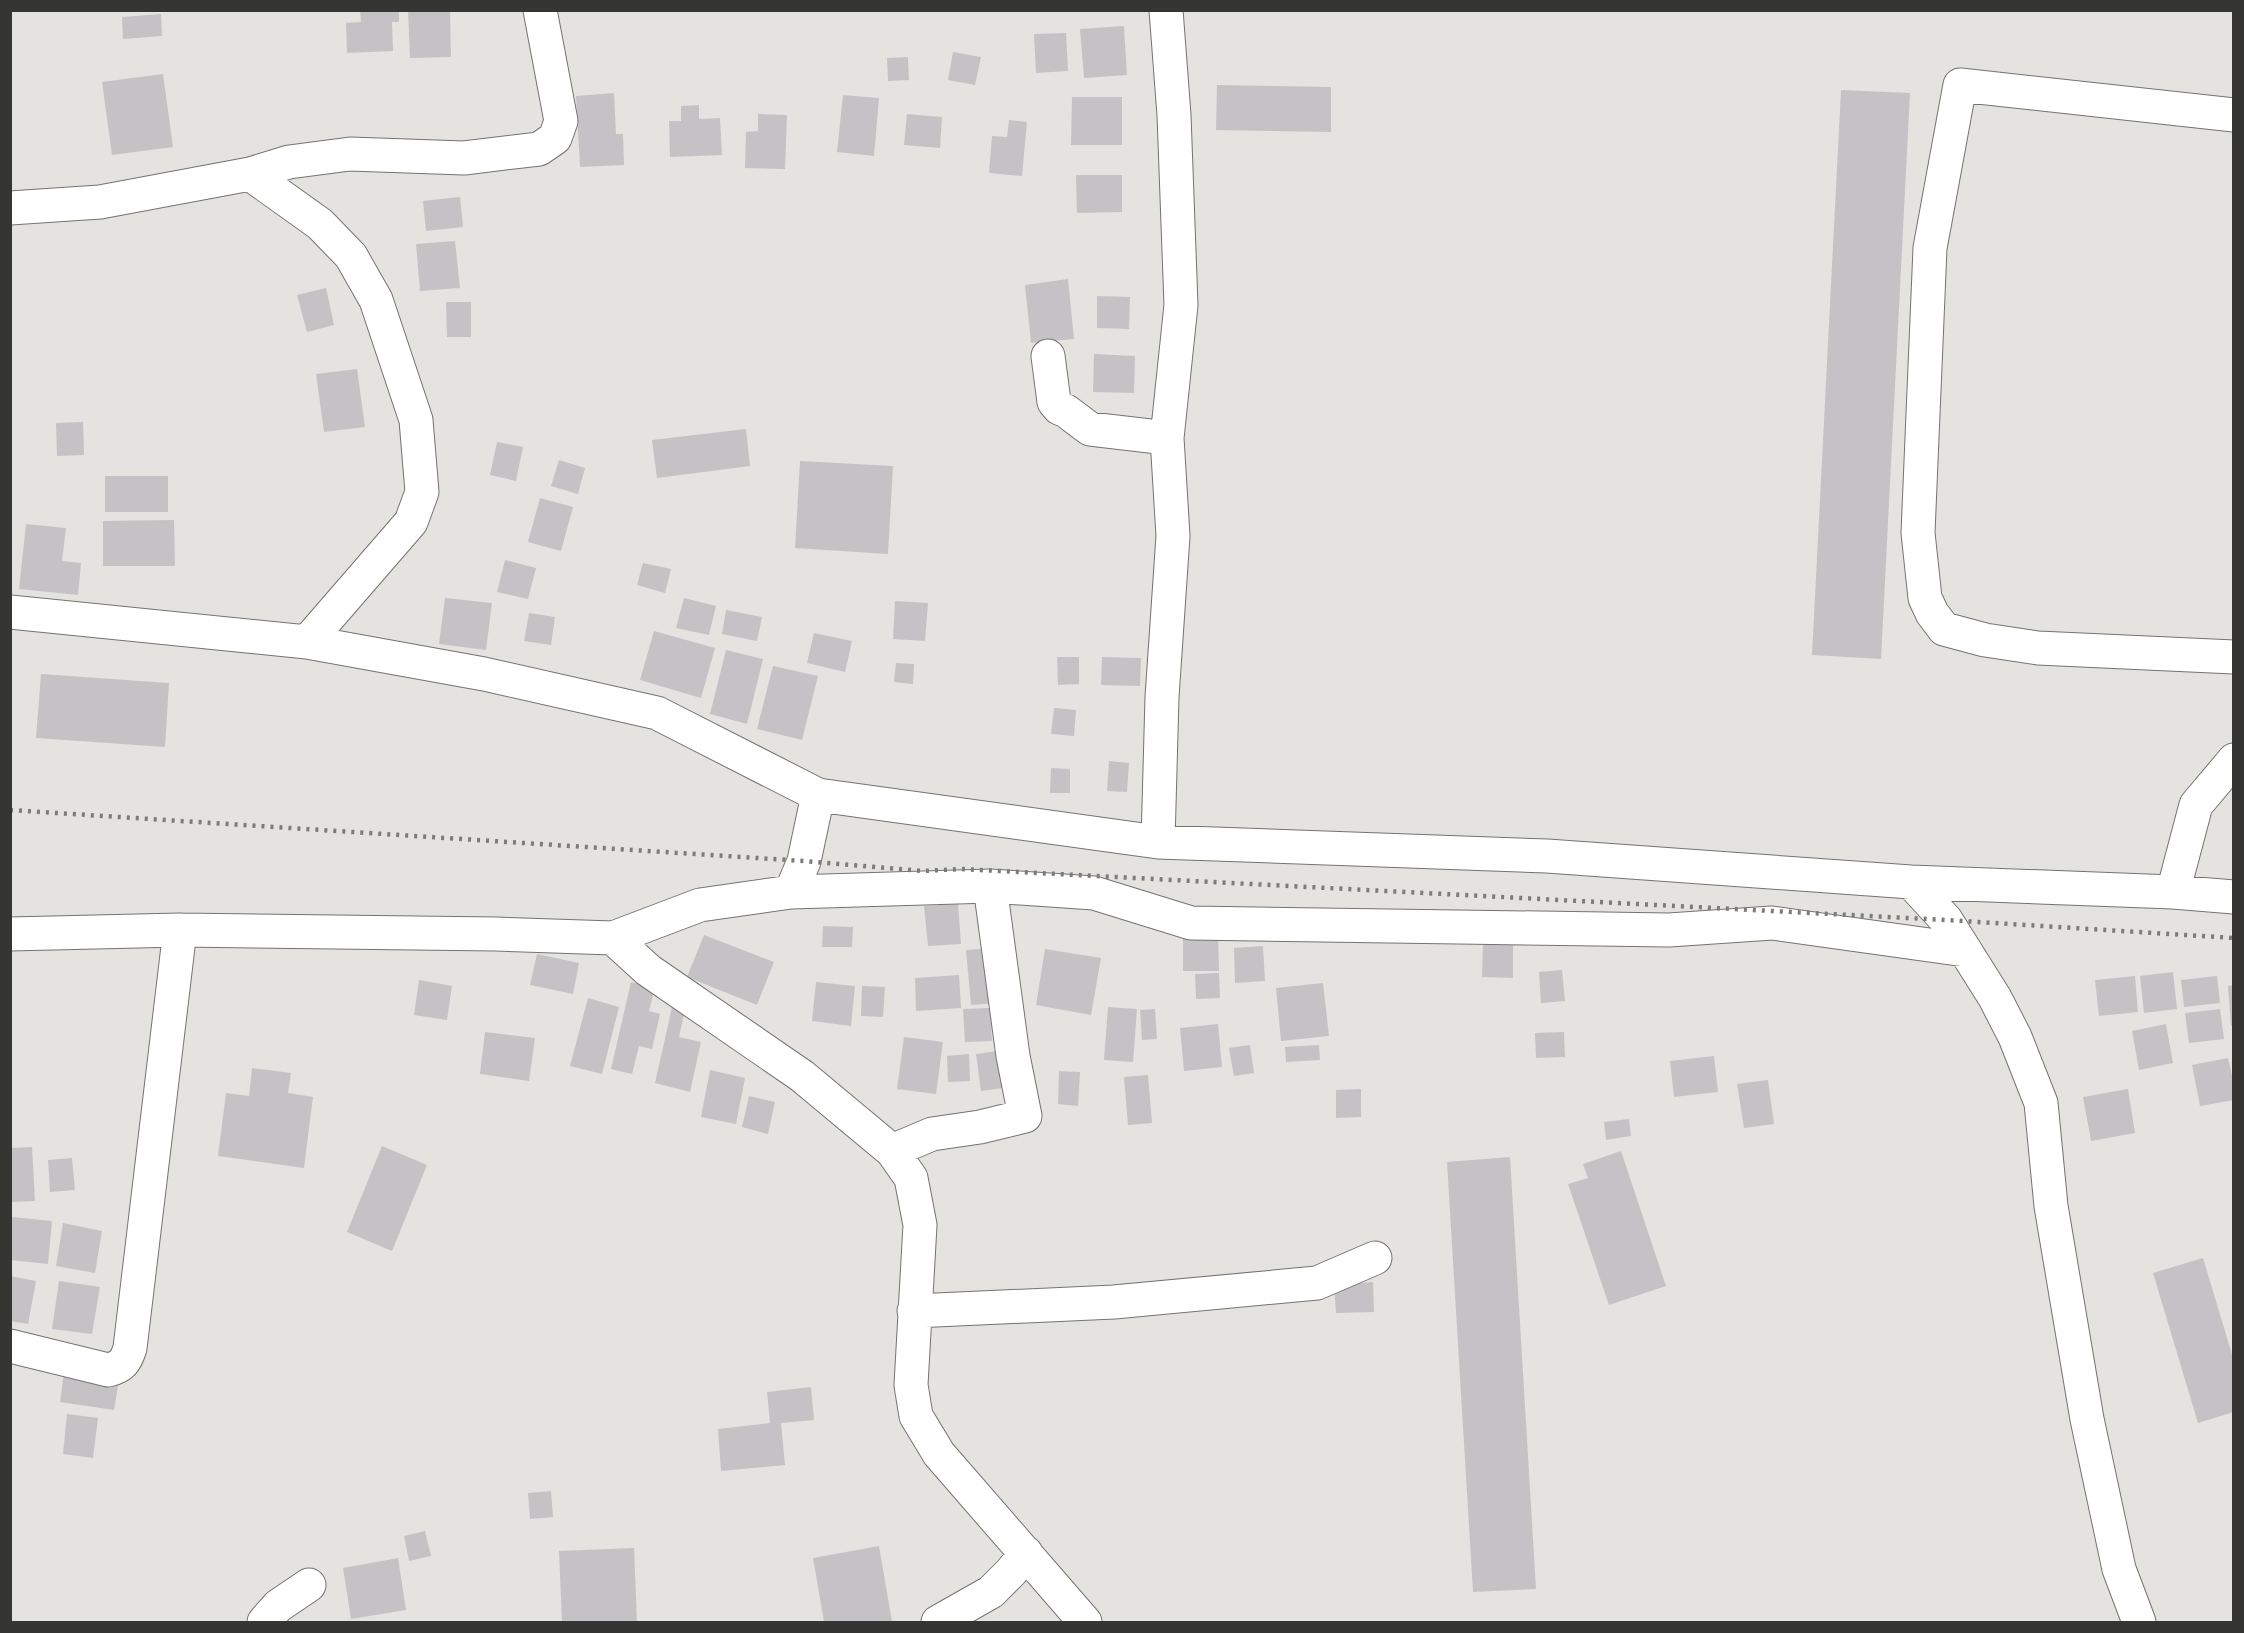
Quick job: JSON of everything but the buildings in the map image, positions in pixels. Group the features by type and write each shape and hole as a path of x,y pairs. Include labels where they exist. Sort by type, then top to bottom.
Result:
{"street":[{"path":"10,208 100,202 249,174 289,162 350,154 464,158 539,149 555,138 561,121 540,10"},
{"path":"1158,842 1162,696 1173,536 1167,438 1181,305 1174,115 1166,10"},
{"path":"2234,115 1960,85 1930,248 1918,533 1925,598 1932,613 1944,629 1985,640 2038,648 2234,657"},
{"path":"249,174 320,224 351,256 376,300 416,420 422,492 411,522 307,642"},
{"path":"1048,356 1054,402 1059,408 1090,429 1167,438"},
{"path":"10,612 307,642 484,674 657,713 818,795 1158,842 1547,856 1911,882 2173,892 2234,897"},
{"path":"2173,892 2196,805 2234,760"},
{"path":"791,892 804,861 818,795"},
{"path":"1911,882 1946,920 1995,998 2015,1037 2041,1103 2050,1206 2087,1419 2119,1569 2139,1623"},
{"path":"892,1151 932,1134 980,1127 1025,1116 1013,1056 990,886"},
{"path":"10,934 180,930 613,938 700,905 791,892 990,886 1094,892 1191,923 1669,930 1773,924 1965,950"},
{"path":"10,1346 108,1370 118,1368 126,1360 130,1348 180,930"},
{"path":"613,938 648,970 802,1076 892,1151 911,1178 920,1225 911,1385 916,1416 939,1454 1085,1623"},
{"path":"914,1311 1114,1302 1317,1284 1375,1258"},
{"path":"938,1623 991,1592 1026,1553"},
{"path":"264,1623 278,1606 309,1585"}],"railway":[{"path":"10,810 804,861 922,871 961,869 1946,920 2234,938"}]}
